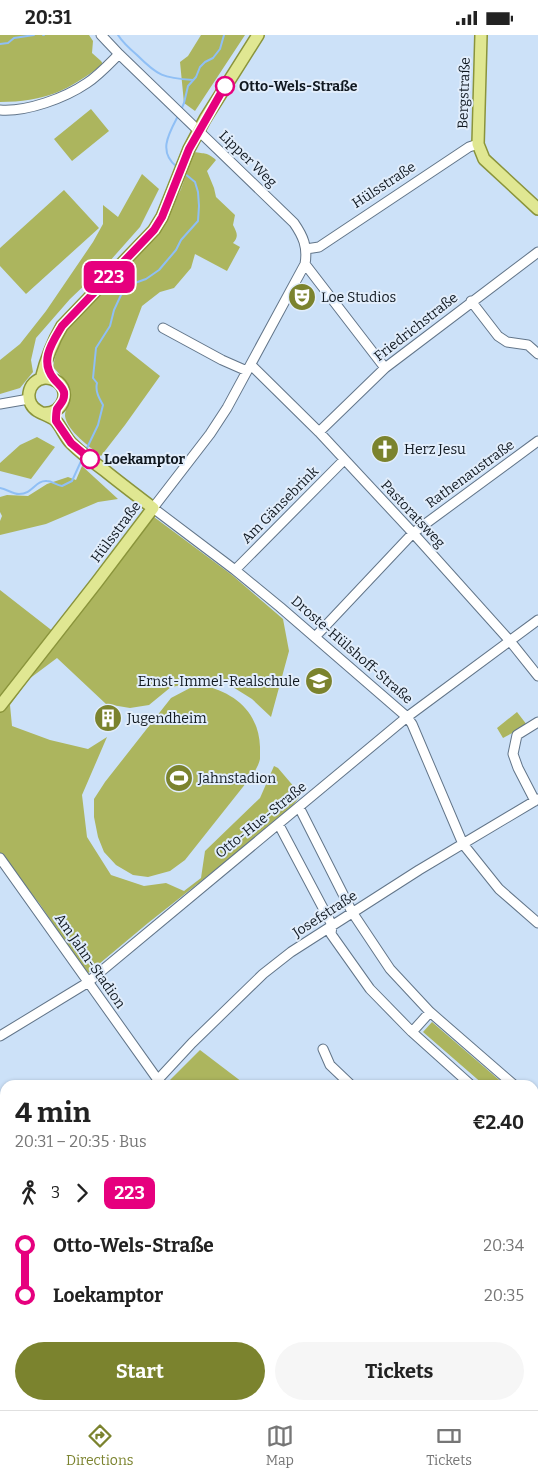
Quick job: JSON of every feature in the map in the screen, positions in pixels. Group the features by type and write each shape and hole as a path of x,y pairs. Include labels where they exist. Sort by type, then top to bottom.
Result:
{"main road":[{"path":"41,379 53,341 62,326 154,230 162,217 189,149 258,35"},
{"name":"Bergstraße","path":"479,148 481,35"},
{"path":"479,148 484,159 538,209"},
{"path":"46,359 49,370 61,386 64,394 56,415"},
{"path":"55,380 48,378 37,381 31,387 29,399 34,408 42,413 56,415"},
{"path":"56,415 71,443 153,508"},
{"name":"Hülsstraße","path":"0,706 153,508"}],"street":[{"name":"Lipper Weg","path":"101,35 294,223 303,236 306,247"},
{"path":"0,110 7,111 35,107 65,95 87,83 119,54"},
{"name":"Hülsstraße","path":"153,508 210,435 249,368 305,264 306,247 318,247 469,147 479,148"},
{"name":"Friedrichstraße","path":"319,432 385,368 538,252"},
{"path":"305,264 385,368"},
{"path":"471,301 498,336 507,342 528,345 538,354"},
{"path":"163,328 222,360 249,368"},
{"name":"Pastoratsweg","path":"249,368 319,432 510,641 538,676"},
{"path":"0,404 29,399"},
{"name":"Rathenaustraße","path":"315,637 412,533 538,441"},
{"name":"Am Gänsebrink","path":"235,570 344,460"},
{"name":"Droste-Hülshoff-Straße","path":"153,508 235,570 407,717 412,724 464,844 499,889 538,923"},
{"name":"Otto-Hue-Straße","path":"0,1036 87,983 407,717 538,620"},
{"path":"536,800 512,754 517,735 538,722"},
{"name":"Josefstraße","path":"158,1080 192,1043 264,974 291,952 352,912 536,800"},
{"path":"299,807 352,912 390,969 430,1012 508,1080"},
{"path":"278,825 332,925 331,933 370,989 412,1032 465,1080"},
{"name":"Am Jahn-Stadion","path":"0,858 153,1080"},
{"path":"412,1032 430,1012"},
{"path":"323,1049 330,1065 346,1080"}],"green space":[{"path":"0,35 89,35 93,41 92,53 103,64 67,88 55,93 30,100 0,102"},
{"path":"201,35 245,35 195,111 184,103 180,62 188,56"},
{"path":"91,109 109,131 72,161 54,139"},
{"path":"194,152 208,154 216,160 207,171 216,197 235,215 233,225 237,236 233,243 240,247 227,271 195,254 191,268 174,288 160,292 142,306 126,349 160,376 101,456 80,438 67,422 65,414 70,396 68,387 53,367 56,354 72,322 167,218 181,189"},
{"path":"142,174 159,189 140,227 109,262 70,299 36,338 31,360 33,372 20,388 0,394 0,360 20,344 46,311 93,242 103,224 103,205 118,217"},
{"path":"64,190 99,228 26,294 0,266 0,248"},
{"path":"37,437 55,447 31,479 0,471 0,463 20,445"},
{"path":"82,466 118,499 98,502 46,524 0,535 2,516 0,512 0,497 7,495 28,496 47,484 68,477 76,480"},
{"path":"154,517 232,575 283,619 289,651 271,717 252,699 228,684 200,682 171,687 149,705 130,708 106,704 57,658 29,679 10,705 12,726 50,740 88,749 107,737 82,795 87,837 111,875 144,886 166,883 184,891 201,878 205,851 260,798 274,766 278,768 301,795 286,814 148,923 87,974 39,903 0,855 0,590 59,636"},
{"name":"Jahnstadion","path":"206,686 227,694 251,715 259,735 259,763 254,773 185,860 170,871 148,877 133,875 116,865 104,852 98,837 94,817 94,799 105,782 171,698 190,688"},
{"path":"517,712 527,725 503,738 497,728"},
{"path":"432,1022 499,1080 478,1080 423,1032"},
{"path":"200,1050 239,1080 170,1080"}],"waterway":[{"path":"0,44 8,43 14,38 34,35"},
{"path":"118,35 129,48 156,72 168,77 193,80"},
{"path":"181,110 188,86 196,77 200,67 213,58 220,49 224,35"},
{"path":"177,167 171,161 166,149 168,137 178,116"},
{"path":"86,450 98,425 103,405 97,392 97,383 93,378 96,348 110,326 114,310 121,295 132,284 146,279 159,270 198,221 198,192 195,182 184,173"},
{"path":"0,488 19,494 28,492 43,481 49,481 62,486 72,481 82,459"}],"bus line":[{"name":"223","path":"90,459 71,443 56,421 57,410 64,399 64,394 61,386 49,370 46,359 53,341 62,326 154,230 162,217 189,149 225,86"}],"place":[{"name":"Otto-Wels-Straße","path":"225,86"},
{"name":"Loe Studios","path":"302,297"},
{"name":"Herz Jesu","path":"385,449"},
{"name":"Loekamptor","path":"90,459"},
{"name":"Ernst-Immel-Realschule","path":"319,681"},
{"name":"Jugendheim","path":"108,718"},
{"name":"Jahnstadion","path":"179,778"}]}
